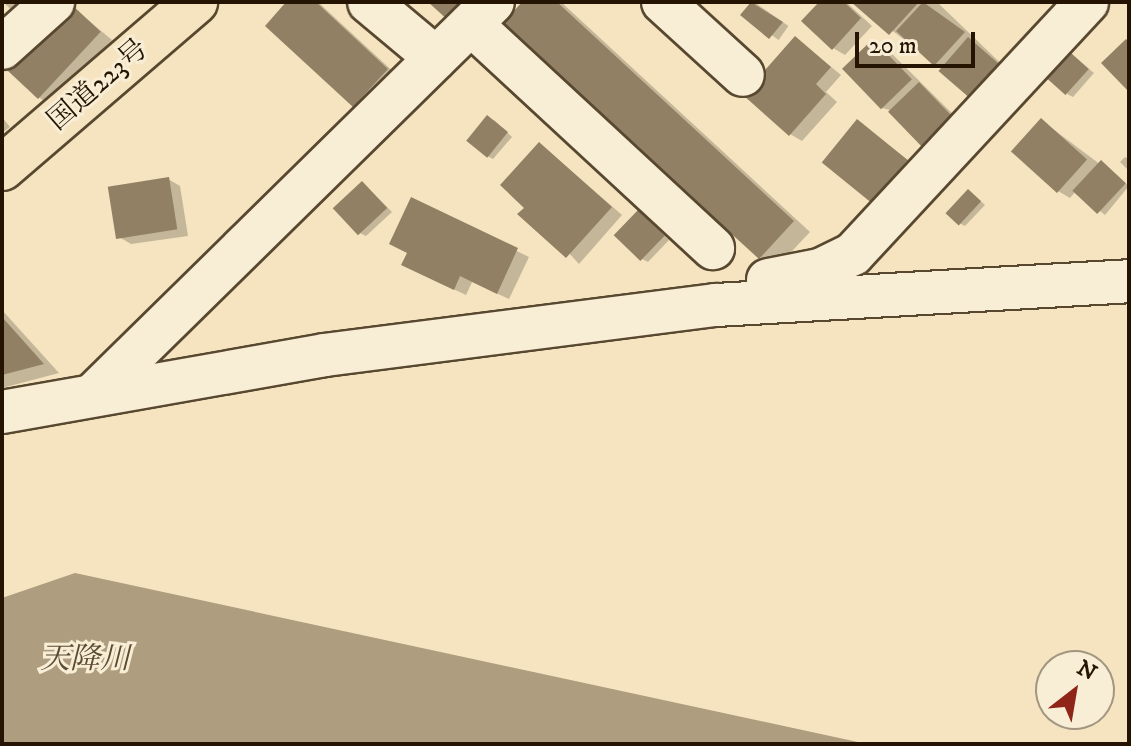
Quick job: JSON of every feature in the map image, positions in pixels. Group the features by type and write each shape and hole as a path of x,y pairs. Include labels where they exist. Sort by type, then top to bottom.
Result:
{"highway":[{"name":"国道223号","path":"2,168 195,2"}],"street":[{"path":"2,48 53,2"},
{"path":"369,2 436,58"},
{"path":"663,2 743,75"},
{"path":"716,305 763,281 820,270 853,254 1087,2"},
{"path":"94,394 482,13 713,248"},
{"path":"2,412 325,355 716,305 1129,281"}],"water":[{"name":"天降川","path":"75,573 867,744 2,744 2,598"}],"building":[{"path":"286,2 316,2 388,69 353,107 265,26"},
{"path":"428,2 469,2 450,22"},
{"path":"522,2 557,2 794,221 759,259 502,24"},
{"path":"751,2 783,22 769,39 740,15"},
{"path":"819,2 844,2 861,18 832,50 801,21"},
{"path":"851,2 919,2 889,35"},
{"path":"923,2 965,32 934,66 896,31"},
{"path":"70,3 101,32 38,99 7,70"},
{"path":"795,36 831,67 816,84 826,94 789,136 743,95"},
{"path":"968,37 1011,74 981,108 938,71"},
{"path":"873,39 912,79 881,109 842,69"},
{"path":"1126,39 1129,42 1129,92 1101,63"},
{"path":"1071,53 1089,69 1065,95 1048,79"},
{"path":"919,82 959,123 928,153 888,112"},
{"path":"487,115 508,132 487,158 466,141"},
{"path":"1041,118 1087,159 1057,193 1011,151"},
{"path":"857,119 908,160 872,203 822,163"},
{"path":"539,142 612,207 566,258 517,214 524,208 500,185"},
{"path":"1101,160 1126,183 1097,214 1072,191"},
{"path":"169,177 177,229 116,239 108,187"},
{"path":"362,181 387,208 358,235 333,208"},
{"path":"968,189 981,201 959,225 945,213"},
{"path":"411,197 518,248 497,294 460,276 454,290 401,265 407,253 389,244"},
{"path":"638,210 665,236 640,261 614,235"},
{"path":"2,317 44,364 2,375"}]}
